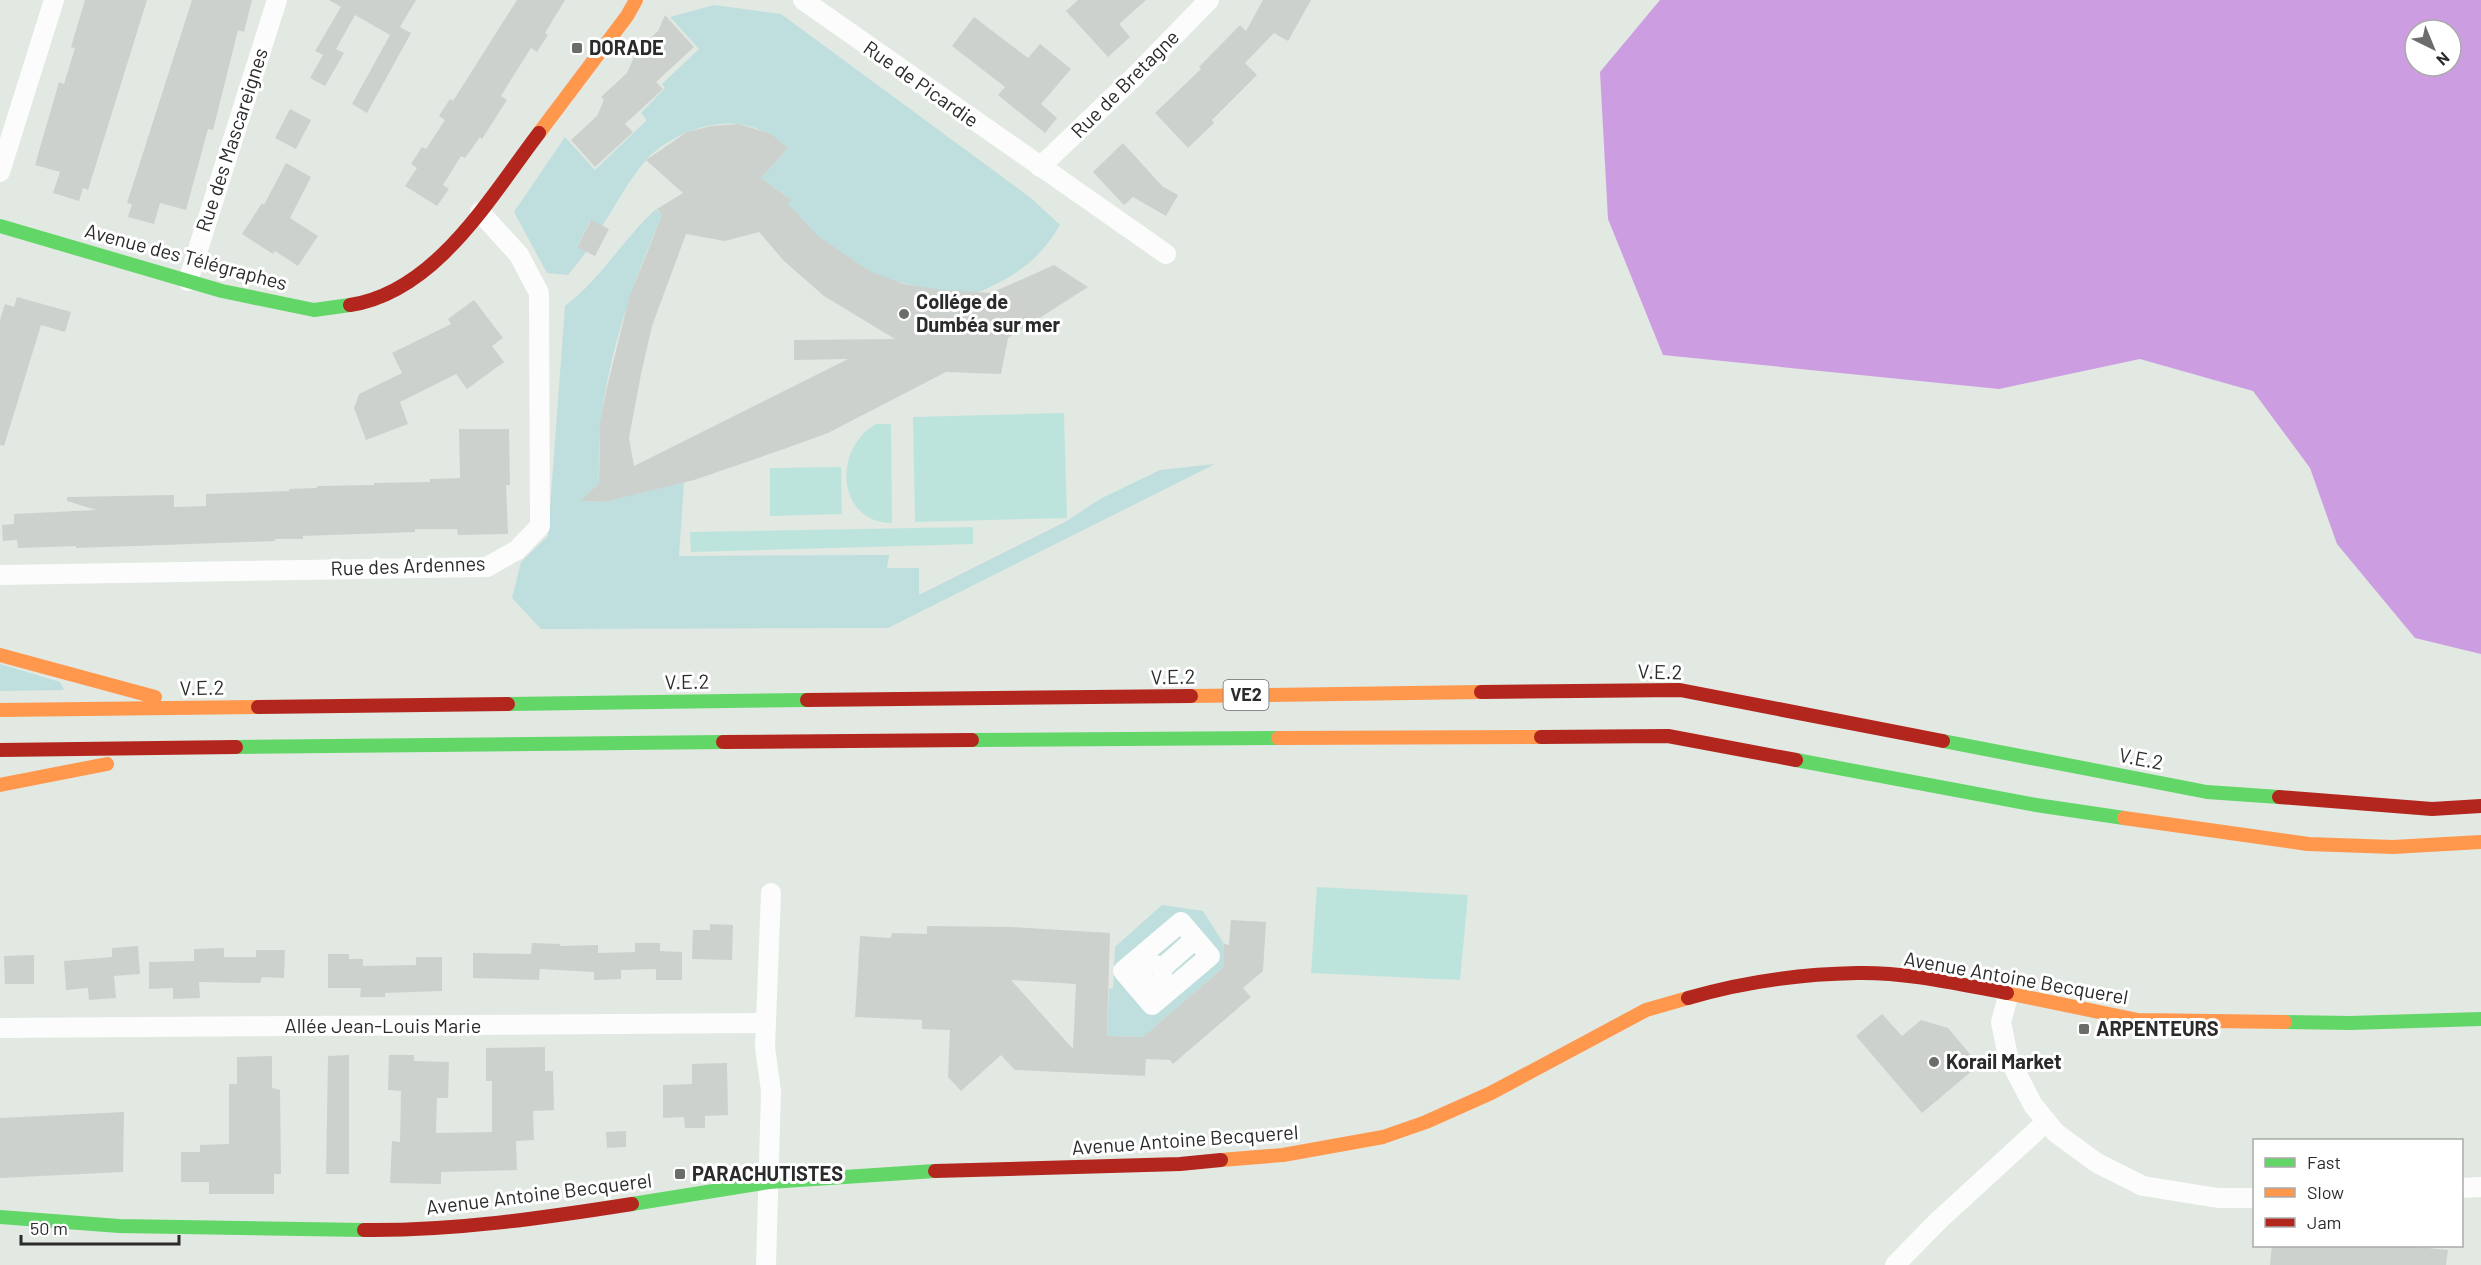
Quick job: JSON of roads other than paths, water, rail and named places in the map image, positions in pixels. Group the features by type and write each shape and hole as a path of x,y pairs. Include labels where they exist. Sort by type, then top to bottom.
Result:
{"main road":[{"name":"Avenue des Télégraphes","path":"0,226 222,291 314,310 369,302 415,279 458,240 627,16 636,0"},
{"name":"Avenue des Télégraphes","path":"627,16 646,0"},
{"path":"0,655 193,708"},
{"name":"V.E.2","path":"0,710 1680,690 2207,792 2432,809 2481,806"},
{"name":"VE2","path":"0,750 908,740 1668,736 2036,805 2308,844 2393,848 2481,842"},
{"path":"0,785 190,748"},
{"name":"Avenue Antoine Becquerel","path":"0,1217 119,1226 389,1230 474,1225 558,1216 769,1182 959,1169 1180,1164 1295,1154 1383,1137 1426,1122 1491,1093 1646,1010 1720,989 1782,978 1858,973 1915,977 2009,993 2138,1020 2350,1023 2481,1019"}],"street":[{"path":"0,172 54,0"},
{"name":"Rue des Mascareignes","path":"188,281 277,0"},
{"name":"Rue de Picardie","path":"803,0 1166,254"},
{"name":"Rue de Bretagne","path":"1040,167 1133,78 1209,0"},
{"name":"Rue des Ardennes","path":"0,575 487,567 518,550 540,526 539,292 519,255 480,212"},
{"path":"766,1265 771,1090 765,1047 771,893"},
{"path":"1181,922 1210,956 1194,969 1152,976 1166,935 1181,922"},
{"path":"1166,935 1194,969"},
{"path":"1152,976 1196,939"},
{"path":"2009,993 2001,1022 2006,1051 2023,1088 2046,1122 2063,1138 2097,1163 2143,1186 2218,1198 2253,1198"},
{"name":"Allée Jean-Louis Marie","path":"0,1028 766,1023"},
{"path":"1895,1265 1938,1221 2046,1122"},
{"path":"2463,1188 2481,1187"}],"place":[{"name":"DORADE","path":"577,48"},
{"name":"Collége de Dumbéa sur mer","path":"904,314"},
{"name":"ARPENTEURS","path":"2084,1029"},
{"name":"Korail Market","path":"1934,1062"},
{"name":"PARACHUTISTES","path":"680,1174"}]}
